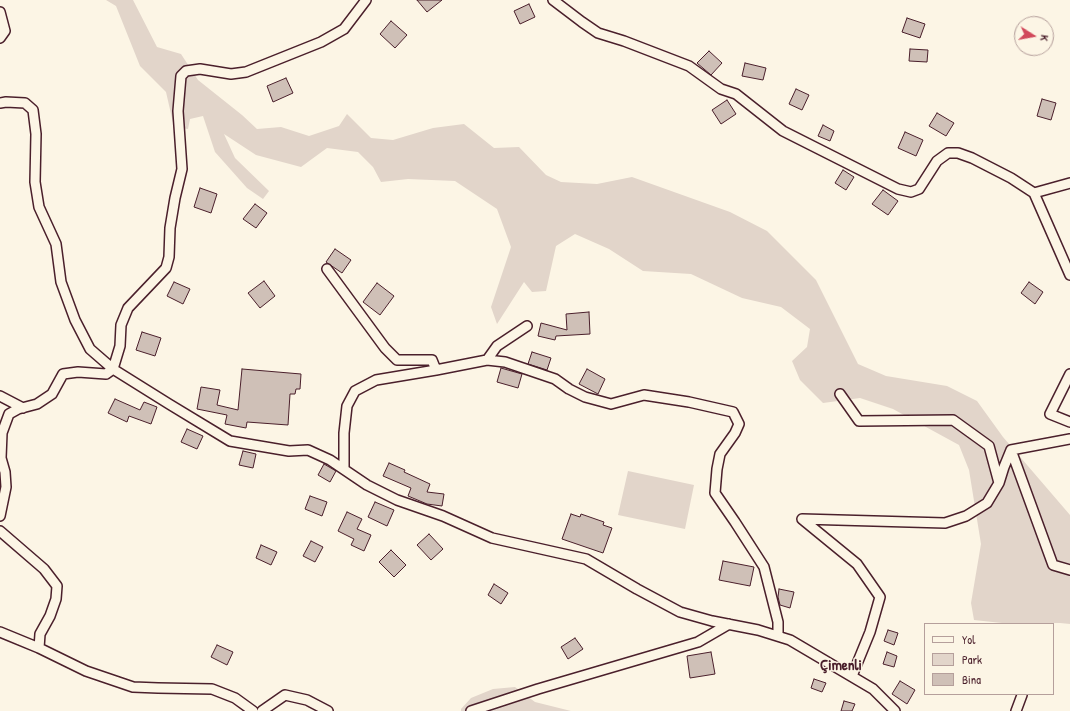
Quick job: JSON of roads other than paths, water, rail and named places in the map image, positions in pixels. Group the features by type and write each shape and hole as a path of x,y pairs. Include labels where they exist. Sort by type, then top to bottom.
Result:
{"street":[{"path":"0,516 6,487 5,472 1,458 2,433 9,414 18,409 37,404 52,394 63,374 78,372 106,374 113,369 120,346 121,325 128,308 166,268 169,257 170,228 182,169 178,111 181,76 186,71 200,69 231,74 246,72 320,42 344,29 366,0"},
{"path":"552,0 598,33 630,43 690,66 721,89 736,94 783,131 898,189 911,192 919,189 938,161 948,153 958,153 972,158 1011,178 1034,193 1070,275"},
{"path":"0,12 5,31 0,38"},
{"path":"0,103 26,103 32,110 36,134 35,182 39,207 56,244 61,282 75,320 90,349 113,369 230,441 289,451 308,450 330,460 367,485 397,500 443,516 492,538 586,559 680,612 712,621 758,630 790,640 873,689 895,711"},
{"path":"1034,193 1070,183"},
{"path":"327,269 385,348 397,360 432,360 436,370"},
{"path":"487,360 497,346 527,326"},
{"path":"344,469 344,433 346,413 347,406 354,391 376,380 487,360 505,362 555,379 569,389 585,397 611,404 644,395 689,402 733,412 739,424 735,433 720,454 715,493 736,522 764,567 778,622 778,636"},
{"path":"1070,374 1050,414 1070,422"},
{"path":"840,394 859,421 953,420 989,446 999,483"},
{"path":"0,396 23,408"},
{"path":"1011,450 1070,439"},
{"path":"852,676 870,632 880,597 856,564 802,519 945,523 966,516 988,503 999,483 1011,450"},
{"path":"1011,450 1053,564 1070,570"},
{"path":"0,531 44,569 57,586 56,599 50,616 40,634 39,648"},
{"path":"471,711 538,689 698,642 729,624"},
{"path":"0,632 39,648 86,672 134,686 212,689 235,698 253,711"},
{"path":"262,711 285,695 307,700 328,711"},
{"path":"1016,711 1022,695"}],"district":[{"name":"Çimenli","path":"841,666"}]}
